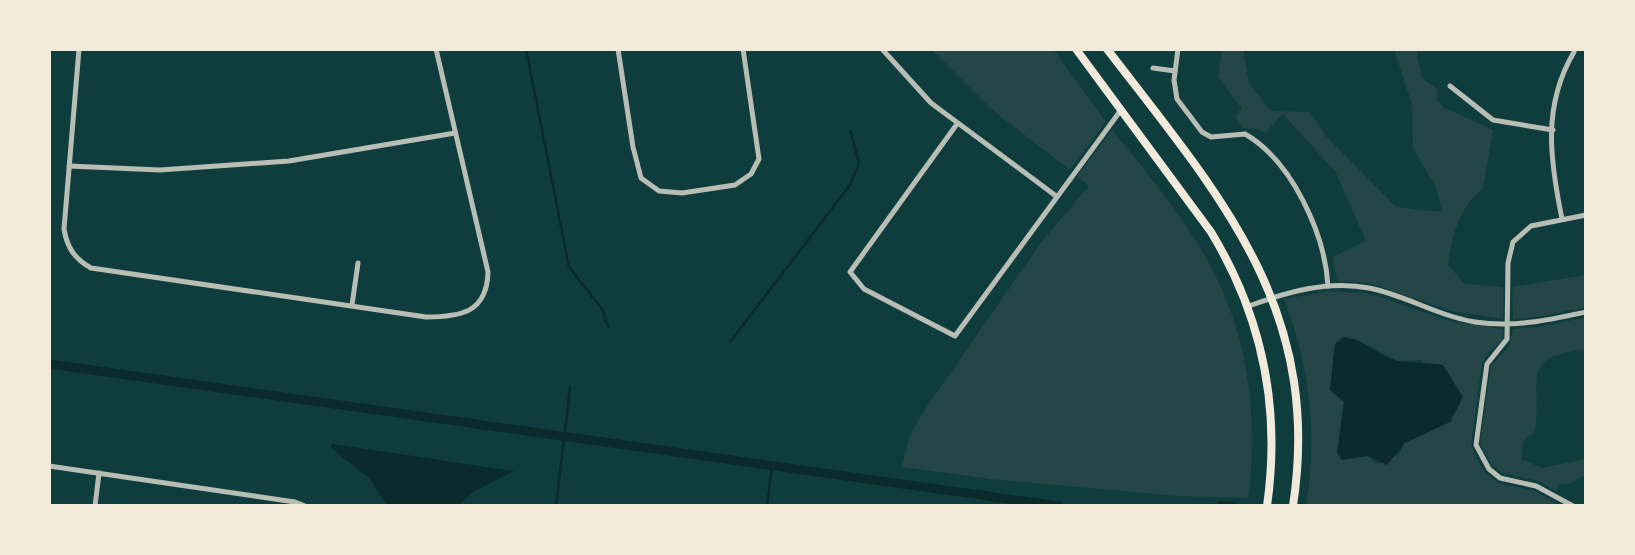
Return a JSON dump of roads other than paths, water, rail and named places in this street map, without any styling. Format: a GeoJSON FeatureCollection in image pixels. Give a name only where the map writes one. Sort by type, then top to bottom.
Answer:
{"type":"FeatureCollection","features":[{"type":"Feature","properties":{"kind":"main road"},"geometry":{"type":"LineString","coordinates":[[1076,49],[1210,232],[1229,262],[1249,306],[1267,376],[1272,425],[1267,506]]}},
{"type":"Feature","properties":{"kind":"main road"},"geometry":{"type":"LineString","coordinates":[[1107,49],[1233,219],[1273,297],[1292,368],[1299,425],[1293,506]]}},
{"type":"Feature","properties":{"kind":"street"},"geometry":{"type":"LineString","coordinates":[[79,49],[64,229],[66,241],[80,262],[91,268],[426,317],[455,317],[472,309],[488,288],[488,272],[436,49]]}},
{"type":"Feature","properties":{"kind":"street"},"geometry":{"type":"LineString","coordinates":[[618,49],[633,147],[642,178],[659,191],[682,193],[735,185],[751,174],[759,159],[743,49]]}},
{"type":"Feature","properties":{"kind":"street"},"geometry":{"type":"LineString","coordinates":[[882,49],[924,96],[957,124],[1056,196]]}},
{"type":"Feature","properties":{"kind":"street"},"geometry":{"type":"LineString","coordinates":[[1178,49],[1175,71],[1177,99],[1202,132],[1211,137],[1245,134],[1253,139],[1293,183],[1323,246],[1328,286]]}},
{"type":"Feature","properties":{"kind":"street"},"geometry":{"type":"LineString","coordinates":[[1562,219],[1550,162],[1553,99],[1560,76],[1574,51]]}},
{"type":"Feature","properties":{"kind":"street"},"geometry":{"type":"LineString","coordinates":[[1153,68],[1175,71]]}},
{"type":"Feature","properties":{"kind":"street"},"geometry":{"type":"LineString","coordinates":[[1450,86],[1493,120],[1553,130]]}},
{"type":"Feature","properties":{"kind":"street"},"geometry":{"type":"LineString","coordinates":[[957,124],[850,272],[864,289],[955,337],[1121,110]]}},
{"type":"Feature","properties":{"kind":"street"},"geometry":{"type":"LineString","coordinates":[[69,166],[160,170],[289,161],[455,133]]}},
{"type":"Feature","properties":{"kind":"street"},"geometry":{"type":"LineString","coordinates":[[1573,506],[1536,486],[1500,478],[1489,469],[1476,445],[1487,365],[1491,356],[1506,344],[1508,263],[1513,242],[1531,226],[1586,215]]}},
{"type":"Feature","properties":{"kind":"street"},"geometry":{"type":"LineString","coordinates":[[352,305],[358,263]]}},
{"type":"Feature","properties":{"kind":"street"},"geometry":{"type":"LineString","coordinates":[[1249,306],[1273,297],[1328,286],[1369,288],[1450,316],[1508,324],[1545,321],[1586,312]]}},
{"type":"Feature","properties":{"kind":"street"},"geometry":{"type":"LineString","coordinates":[[49,466],[295,502],[305,506]]}},
{"type":"Feature","properties":{"kind":"street"},"geometry":{"type":"LineString","coordinates":[[94,506],[99,473]]}},
{"type":"Feature","properties":{"kind":"waterway"},"geometry":{"type":"LineString","coordinates":[[526,49],[569,267],[602,309],[608,327]]}},
{"type":"Feature","properties":{"kind":"waterway"},"geometry":{"type":"LineString","coordinates":[[730,342],[850,185],[859,164],[851,132]]}},
{"type":"Feature","properties":{"kind":"waterway"},"geometry":{"type":"LineString","coordinates":[[49,364],[1059,506]]}},
{"type":"Feature","properties":{"kind":"waterway"},"geometry":{"type":"LineString","coordinates":[[556,506],[570,388]]}},
{"type":"Feature","properties":{"kind":"waterway"},"geometry":{"type":"LineString","coordinates":[[767,506],[772,466]]}},
{"type":"Feature","properties":{"kind":"waterway"},"geometry":{"type":"LineString","coordinates":[[1221,506],[1233,506]]}}]}
